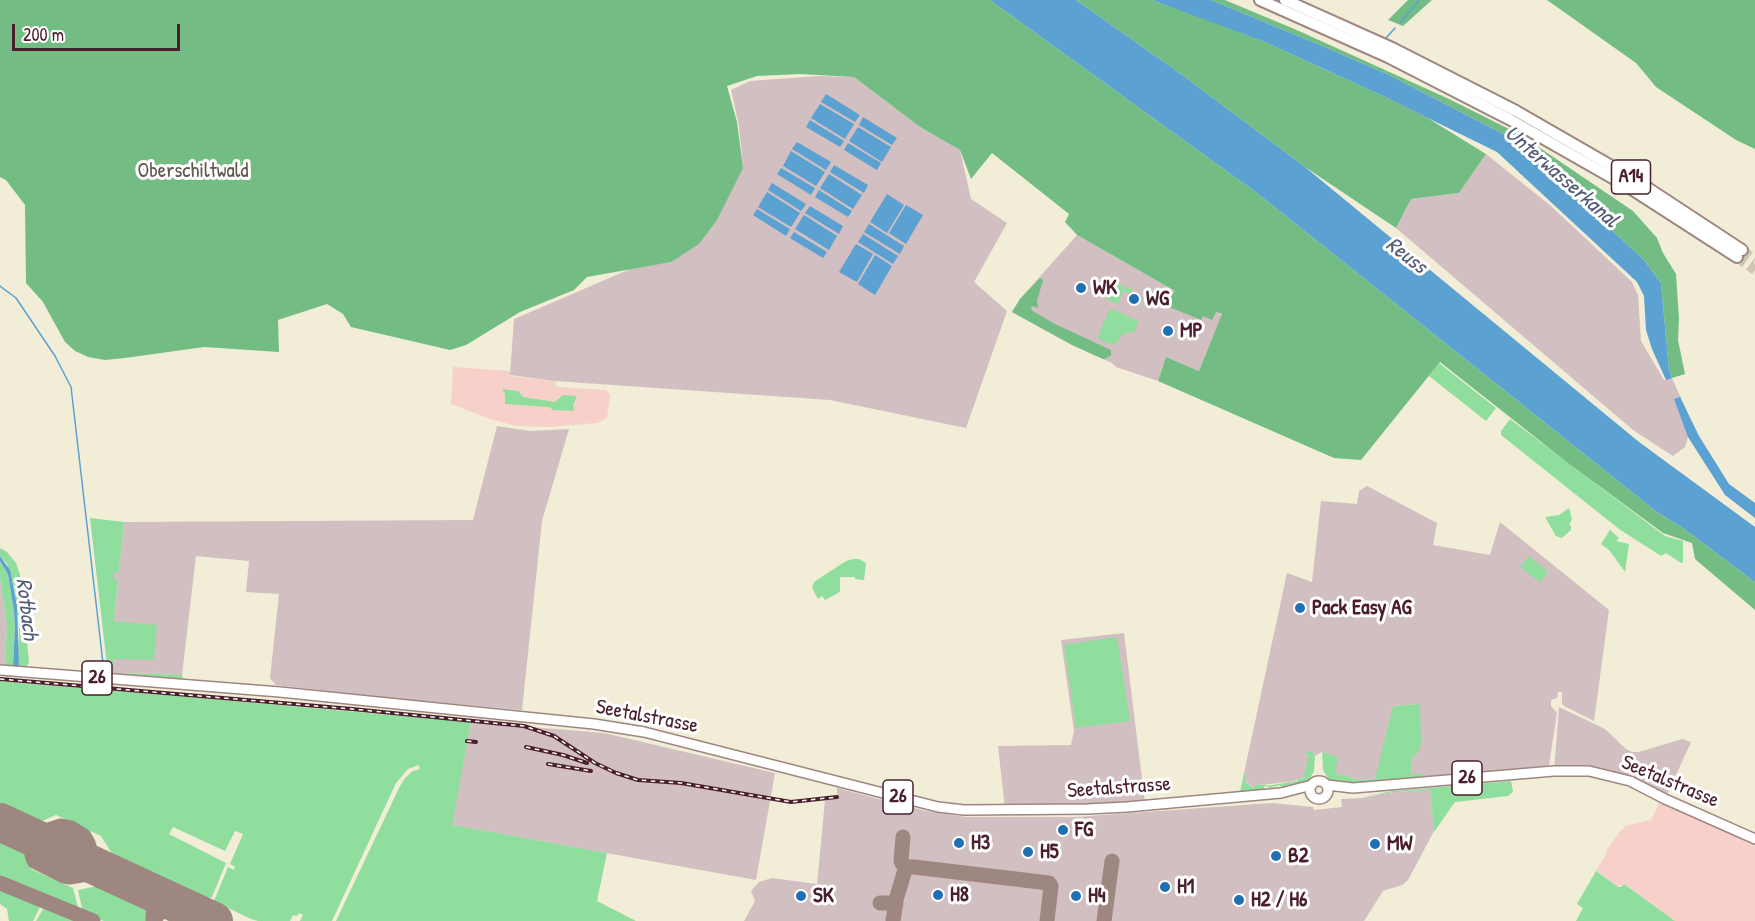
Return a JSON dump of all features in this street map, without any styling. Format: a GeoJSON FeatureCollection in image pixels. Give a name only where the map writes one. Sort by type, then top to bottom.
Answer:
{"type":"FeatureCollection","features":[{"type":"Feature","properties":{"kind":"highway","name":"A14"},"geometry":{"type":"LineString","coordinates":[[1260,0],[1388,57],[1509,118],[1739,254],[1634,179],[1526,116],[1392,48],[1285,0]]}},
{"type":"Feature","properties":{"kind":"main road","name":"Seetalstrasse"},"geometry":{"type":"LineString","coordinates":[[0,670],[280,692],[594,724],[644,732],[725,751],[803,773],[953,809],[981,811],[1096,809],[1281,794],[1314,798]]}},
{"type":"Feature","properties":{"kind":"main road","name":"Seetalstrasse"},"geometry":{"type":"LineString","coordinates":[[1327,790],[1554,771],[1589,771],[1630,781],[1665,800],[1755,839]]}},
{"type":"Feature","properties":{"kind":"main road"},"geometry":{"type":"LineString","coordinates":[[1320,781],[1327,790],[1321,799],[1314,798],[1310,792],[1312,785],[1320,781]]}},
{"type":"Feature","properties":{"kind":"main road","name":"Seetalstrasse"},"geometry":{"type":"LineString","coordinates":[[1281,794],[1312,785]]}},
{"type":"Feature","properties":{"kind":"shaded area"},"geometry":{"type":"Polygon","coordinates":[[[818,76],[854,77],[920,127],[960,150],[971,199],[1007,223],[974,282],[1007,311],[966,428],[830,400],[555,381],[510,375],[514,319],[635,267],[671,262],[743,168],[739,126],[731,90],[750,81],[818,76]]]}},
{"type":"Feature","properties":{"kind":"shaded area"},"geometry":{"type":"Polygon","coordinates":[[[1486,154],[1551,206],[1632,282],[1638,295],[1641,341],[1664,380],[1672,378],[1689,416],[1685,447],[1673,456],[1633,430],[1396,228],[1411,199],[1459,193],[1486,154]]]}},
{"type":"Feature","properties":{"kind":"shaded area"},"geometry":{"type":"Polygon","coordinates":[[[1077,235],[1222,315],[1199,371],[1166,357],[1158,381],[1116,367],[1012,312],[1020,299],[1077,235]]]}},
{"type":"Feature","properties":{"kind":"shaded area"},"geometry":{"type":"Polygon","coordinates":[[[453,367],[510,371],[510,376],[555,381],[557,387],[606,390],[610,395],[607,418],[597,423],[548,427],[517,426],[493,420],[451,404],[453,367]]]}},
{"type":"Feature","properties":{"kind":"shaded area"},"geometry":{"type":"Polygon","coordinates":[[[497,426],[530,431],[569,429],[542,521],[522,710],[336,693],[276,685],[270,678],[279,594],[246,592],[249,561],[196,556],[182,675],[157,674],[156,670],[155,674],[113,673],[113,659],[157,626],[114,621],[118,581],[114,579],[114,572],[119,571],[124,522],[473,520],[497,426]]]}},
{"type":"Feature","properties":{"kind":"shaded area"},"geometry":{"type":"Polygon","coordinates":[[[1367,486],[1437,523],[1433,545],[1490,555],[1500,522],[1609,610],[1594,721],[1564,706],[1562,692],[1558,692],[1557,698],[1551,700],[1551,706],[1557,713],[1549,765],[1426,778],[1411,774],[1411,760],[1418,752],[1420,704],[1393,706],[1376,779],[1359,780],[1335,773],[1328,755],[1322,752],[1315,756],[1304,754],[1309,755],[1304,779],[1257,784],[1255,788],[1244,781],[1287,573],[1312,582],[1321,501],[1357,504],[1359,491],[1367,486]]]}},
{"type":"Feature","properties":{"kind":"shaded area"},"geometry":{"type":"Polygon","coordinates":[[[0,580],[7,624],[5,665],[0,664],[0,580]]]}},
{"type":"Feature","properties":{"kind":"shaded area"},"geometry":{"type":"Polygon","coordinates":[[[1124,633],[1145,803],[1005,809],[998,746],[1071,745],[1074,731],[1061,640],[1124,633]]]}},
{"type":"Feature","properties":{"kind":"shaded area"},"geometry":{"type":"Polygon","coordinates":[[[1559,707],[1605,729],[1632,752],[1682,739],[1691,742],[1665,799],[1630,781],[1554,771],[1559,707]]]}},
{"type":"Feature","properties":{"kind":"shaded area"},"geometry":{"type":"Polygon","coordinates":[[[471,722],[604,733],[775,773],[756,880],[451,825],[471,722]]]}},
{"type":"Feature","properties":{"kind":"shaded area"},"geometry":{"type":"Polygon","coordinates":[[[837,788],[926,811],[966,817],[1075,817],[1272,803],[1313,807],[1314,810],[1342,807],[1341,799],[1430,789],[1434,831],[1408,880],[1402,885],[1383,891],[1364,921],[744,921],[755,901],[751,891],[759,882],[772,878],[817,884],[825,800],[837,799],[837,788]]]}},
{"type":"Feature","properties":{"kind":"shaded area"},"geometry":{"type":"Polygon","coordinates":[[[1660,801],[1755,846],[1755,921],[1675,921],[1624,884],[1618,887],[1596,871],[1607,849],[1621,830],[1628,825],[1651,820],[1660,801]]]}},
{"type":"Feature","properties":{"kind":"green space","name":"Oberschiltwald"},"geometry":{"type":"Polygon","coordinates":[[[0,0],[990,0],[1257,193],[1657,512],[1683,528],[1755,582],[1755,610],[1695,559],[1692,543],[1663,533],[1568,463],[1440,362],[1361,460],[1334,458],[1158,381],[1166,357],[1199,371],[1222,314],[1216,312],[1212,320],[1203,316],[1201,320],[1157,302],[1158,296],[1165,293],[1172,295],[1175,291],[1077,235],[1065,222],[1069,214],[992,153],[971,179],[960,150],[920,127],[854,77],[800,74],[757,76],[727,86],[737,122],[743,168],[717,220],[699,244],[671,262],[587,277],[574,290],[520,312],[466,345],[450,350],[351,327],[343,314],[327,304],[278,320],[279,352],[204,347],[105,360],[88,357],[75,351],[65,342],[43,302],[26,283],[25,205],[6,180],[0,177],[0,0]]]}},
{"type":"Feature","properties":{"kind":"green space"},"geometry":{"type":"Polygon","coordinates":[[[1076,0],[1152,0],[1213,22],[1265,42],[1383,96],[1426,117],[1486,154],[1459,193],[1411,199],[1396,228],[1305,167],[1178,72],[1076,0]]]}},
{"type":"Feature","properties":{"kind":"green space"},"geometry":{"type":"Polygon","coordinates":[[[1211,0],[1225,0],[1299,31],[1449,99],[1509,129],[1633,211],[1657,238],[1676,274],[1678,340],[1685,374],[1672,378],[1669,370],[1661,283],[1643,259],[1511,138],[1389,75],[1211,0]]]}},
{"type":"Feature","properties":{"kind":"green space"},"geometry":{"type":"Polygon","coordinates":[[[1408,0],[1432,0],[1403,26],[1388,20],[1408,0]]]}},
{"type":"Feature","properties":{"kind":"green space"},"geometry":{"type":"Polygon","coordinates":[[[1547,0],[1755,0],[1755,149],[1736,140],[1656,87],[1636,63],[1547,0]]]}},
{"type":"Feature","properties":{"kind":"green space"},"geometry":{"type":"Polygon","coordinates":[[[1040,278],[1043,280],[1037,301],[1038,308],[1032,306],[1031,310],[1111,350],[1111,355],[1103,359],[1012,312],[1020,299],[1040,278]]]}},
{"type":"Feature","properties":{"kind":"green space"},"geometry":{"type":"Polygon","coordinates":[[[1114,282],[1130,289],[1133,287],[1130,294],[1123,291],[1118,304],[1106,299],[1114,282]]]}},
{"type":"Feature","properties":{"kind":"green space"},"geometry":{"type":"Polygon","coordinates":[[[1112,309],[1138,321],[1135,331],[1123,334],[1114,345],[1100,340],[1098,336],[1112,309]]]}},
{"type":"Feature","properties":{"kind":"green space"},"geometry":{"type":"Polygon","coordinates":[[[1439,363],[1496,408],[1486,421],[1429,376],[1439,363]]]}},
{"type":"Feature","properties":{"kind":"green space"},"geometry":{"type":"Polygon","coordinates":[[[502,389],[518,391],[523,397],[555,402],[563,395],[577,396],[573,405],[574,411],[553,410],[549,407],[505,404],[505,394],[502,389]]]}},
{"type":"Feature","properties":{"kind":"green space"},"geometry":{"type":"Polygon","coordinates":[[[1510,419],[1665,536],[1683,541],[1683,562],[1681,563],[1666,553],[1661,556],[1619,529],[1501,435],[1501,431],[1510,419]]]}},
{"type":"Feature","properties":{"kind":"green space"},"geometry":{"type":"Polygon","coordinates":[[[1569,508],[1572,519],[1569,525],[1571,530],[1562,538],[1556,536],[1545,517],[1559,515],[1569,508]]]}},
{"type":"Feature","properties":{"kind":"green space"},"geometry":{"type":"Polygon","coordinates":[[[90,518],[124,522],[119,572],[114,572],[114,579],[118,581],[114,621],[157,625],[154,660],[114,659],[113,673],[155,674],[156,670],[157,674],[182,675],[183,680],[146,679],[108,674],[90,518]]]}},
{"type":"Feature","properties":{"kind":"green space"},"geometry":{"type":"Polygon","coordinates":[[[1610,530],[1619,538],[1616,541],[1629,544],[1625,572],[1610,551],[1601,544],[1610,530]]]}},
{"type":"Feature","properties":{"kind":"green space"},"geometry":{"type":"Polygon","coordinates":[[[0,548],[7,552],[16,563],[22,581],[29,663],[26,667],[19,667],[18,664],[17,605],[13,583],[7,564],[0,556],[0,548]]]}},
{"type":"Feature","properties":{"kind":"green space"},"geometry":{"type":"Polygon","coordinates":[[[1529,556],[1548,572],[1540,582],[1520,567],[1529,556]]]}},
{"type":"Feature","properties":{"kind":"green space"},"geometry":{"type":"Polygon","coordinates":[[[853,559],[866,563],[864,580],[855,579],[855,577],[840,577],[838,593],[825,600],[822,596],[818,599],[812,588],[814,582],[846,561],[853,559]]]}},
{"type":"Feature","properties":{"kind":"green space"},"geometry":{"type":"Polygon","coordinates":[[[0,561],[8,574],[14,611],[13,666],[5,665],[7,624],[0,580],[0,561]]]}},
{"type":"Feature","properties":{"kind":"green space"},"geometry":{"type":"Polygon","coordinates":[[[1117,637],[1130,721],[1076,728],[1064,645],[1117,637]]]}},
{"type":"Feature","properties":{"kind":"green space"},"geometry":{"type":"Polygon","coordinates":[[[0,681],[102,690],[102,695],[107,695],[107,690],[471,722],[452,825],[607,853],[597,901],[636,921],[336,921],[400,786],[413,771],[420,769],[419,765],[408,769],[396,783],[332,921],[300,921],[303,915],[299,913],[297,916],[293,915],[290,921],[251,919],[214,901],[228,867],[234,870],[235,867],[230,864],[243,834],[235,831],[225,851],[173,827],[169,834],[226,863],[212,897],[208,898],[113,855],[101,836],[56,815],[40,822],[0,803],[0,681]]]}},
{"type":"Feature","properties":{"kind":"green space"},"geometry":{"type":"Polygon","coordinates":[[[1420,704],[1421,744],[1411,760],[1411,774],[1423,774],[1426,778],[1348,784],[1329,780],[1323,770],[1322,752],[1338,757],[1335,773],[1359,780],[1375,779],[1393,706],[1420,704]]]}},
{"type":"Feature","properties":{"kind":"green space"},"geometry":{"type":"Polygon","coordinates":[[[1308,751],[1315,756],[1314,771],[1309,781],[1301,785],[1281,787],[1280,785],[1270,788],[1265,786],[1263,788],[1268,789],[1240,792],[1244,773],[1246,777],[1244,781],[1254,788],[1257,784],[1266,786],[1303,779],[1309,755],[1304,754],[1308,751]]]}},
{"type":"Feature","properties":{"kind":"green space"},"geometry":{"type":"Polygon","coordinates":[[[1511,781],[1513,792],[1508,796],[1455,802],[1434,832],[1430,789],[1362,797],[1392,791],[1511,781]]]}},
{"type":"Feature","properties":{"kind":"green space"},"geometry":{"type":"Polygon","coordinates":[[[0,840],[26,852],[31,869],[73,888],[79,911],[0,879],[0,840]]]}},
{"type":"Feature","properties":{"kind":"green space"},"geometry":{"type":"Polygon","coordinates":[[[1596,871],[1618,887],[1624,884],[1675,921],[1576,921],[1583,908],[1577,904],[1596,871]]]}},
{"type":"Feature","properties":{"kind":"green space"},"geometry":{"type":"Polygon","coordinates":[[[98,886],[145,907],[149,916],[147,921],[104,921],[83,913],[78,890],[98,886]]]}},
{"type":"Feature","properties":{"kind":"green space"},"geometry":{"type":"Polygon","coordinates":[[[0,888],[41,905],[33,921],[9,921],[7,909],[0,904],[0,888]]]}},
{"type":"Feature","properties":{"kind":"green space"},"geometry":{"type":"Polygon","coordinates":[[[45,906],[81,921],[36,921],[45,906]]]}},
{"type":"Feature","properties":{"kind":"water","name":"Reuss"},"geometry":{"type":"Polygon","coordinates":[[[990,0],[1076,0],[1178,72],[1305,167],[1639,442],[1755,527],[1755,582],[1683,528],[1657,512],[1257,193],[990,0]]]}},
{"type":"Feature","properties":{"kind":"water"},"geometry":{"type":"Polygon","coordinates":[[[1152,0],[1211,0],[1389,75],[1511,138],[1643,259],[1661,283],[1669,370],[1672,378],[1666,380],[1652,349],[1646,330],[1644,296],[1637,282],[1497,152],[1265,42],[1152,0]]]}},
{"type":"Feature","properties":{"kind":"water"},"geometry":{"type":"Polygon","coordinates":[[[826,94],[860,115],[855,122],[821,102],[826,94]]]}},
{"type":"Feature","properties":{"kind":"water"},"geometry":{"type":"Polygon","coordinates":[[[820,104],[854,124],[845,139],[811,118],[820,104]]]}},
{"type":"Feature","properties":{"kind":"water"},"geometry":{"type":"Polygon","coordinates":[[[863,117],[897,138],[892,145],[859,125],[863,117]]]}},
{"type":"Feature","properties":{"kind":"water"},"geometry":{"type":"Polygon","coordinates":[[[810,120],[844,141],[840,147],[806,127],[810,120]]]}},
{"type":"Feature","properties":{"kind":"water"},"geometry":{"type":"Polygon","coordinates":[[[858,127],[891,147],[882,162],[849,141],[858,127]]]}},
{"type":"Feature","properties":{"kind":"water"},"geometry":{"type":"Polygon","coordinates":[[[797,142],[831,162],[826,170],[792,149],[797,142]]]}},
{"type":"Feature","properties":{"kind":"water"},"geometry":{"type":"Polygon","coordinates":[[[848,143],[881,163],[877,170],[844,150],[848,143]]]}},
{"type":"Feature","properties":{"kind":"water"},"geometry":{"type":"Polygon","coordinates":[[[791,151],[825,172],[816,186],[783,166],[791,151]]]}},
{"type":"Feature","properties":{"kind":"water"},"geometry":{"type":"Polygon","coordinates":[[[834,165],[868,185],[864,193],[830,172],[834,165]]]}},
{"type":"Feature","properties":{"kind":"water"},"geometry":{"type":"Polygon","coordinates":[[[781,168],[815,188],[811,195],[777,174],[781,168]]]}},
{"type":"Feature","properties":{"kind":"water"},"geometry":{"type":"Polygon","coordinates":[[[829,174],[862,195],[853,209],[820,188],[829,174]]]}},
{"type":"Feature","properties":{"kind":"water"},"geometry":{"type":"Polygon","coordinates":[[[772,183],[806,204],[801,211],[768,190],[772,183]]]}},
{"type":"Feature","properties":{"kind":"water"},"geometry":{"type":"Polygon","coordinates":[[[819,190],[852,211],[848,217],[815,197],[819,190]]]}},
{"type":"Feature","properties":{"kind":"water"},"geometry":{"type":"Polygon","coordinates":[[[767,192],[800,213],[791,227],[758,207],[767,192]]]}},
{"type":"Feature","properties":{"kind":"water"},"geometry":{"type":"Polygon","coordinates":[[[887,194],[904,205],[887,233],[870,222],[887,194]]]}},
{"type":"Feature","properties":{"kind":"water"},"geometry":{"type":"Polygon","coordinates":[[[906,205],[923,215],[906,244],[889,233],[906,205]]]}},
{"type":"Feature","properties":{"kind":"water"},"geometry":{"type":"Polygon","coordinates":[[[810,206],[843,226],[839,234],[805,213],[810,206]]]}},
{"type":"Feature","properties":{"kind":"water"},"geometry":{"type":"Polygon","coordinates":[[[757,209],[790,229],[786,236],[753,215],[757,209]]]}},
{"type":"Feature","properties":{"kind":"water"},"geometry":{"type":"Polygon","coordinates":[[[804,215],[837,236],[829,250],[795,229],[804,215]]]}},
{"type":"Feature","properties":{"kind":"water"},"geometry":{"type":"Polygon","coordinates":[[[869,224],[904,246],[900,254],[864,232],[869,224]]]}},
{"type":"Feature","properties":{"kind":"water"},"geometry":{"type":"Polygon","coordinates":[[[794,232],[827,252],[823,258],[790,238],[794,232]]]}},
{"type":"Feature","properties":{"kind":"water"},"geometry":{"type":"Polygon","coordinates":[[[863,234],[898,256],[893,264],[858,242],[863,234]]]}},
{"type":"Feature","properties":{"kind":"water"},"geometry":{"type":"Polygon","coordinates":[[[856,244],[873,254],[857,282],[839,272],[856,244]]]}},
{"type":"Feature","properties":{"kind":"water"},"geometry":{"type":"Polygon","coordinates":[[[875,255],[892,266],[875,295],[858,284],[875,255]]]}},
{"type":"Feature","properties":{"kind":"water"},"geometry":{"type":"Polygon","coordinates":[[[1680,397],[1699,436],[1729,484],[1755,503],[1755,518],[1725,495],[1688,437],[1674,399],[1680,397]]]}},
{"type":"Feature","properties":{"kind":"water"},"geometry":{"type":"Polygon","coordinates":[[[0,556],[10,570],[17,605],[19,667],[13,666],[14,611],[8,574],[0,561],[0,556]]]}},
{"type":"Feature","properties":{"kind":"waterway"},"geometry":{"type":"LineString","coordinates":[[1400,23],[1419,0]]}},
{"type":"Feature","properties":{"kind":"waterway"},"geometry":{"type":"LineString","coordinates":[[1386,38],[1395,28]]}},
{"type":"Feature","properties":{"kind":"waterway"},"geometry":{"type":"LineString","coordinates":[[0,286],[16,298],[55,356],[71,387],[104,672]]}},
{"type":"Feature","properties":{"kind":"taxiway"},"geometry":{"type":"LineString","coordinates":[[101,869],[94,863],[84,836],[71,828],[60,826],[48,830],[35,843],[32,855],[34,861],[64,876],[104,871]]}},
{"type":"Feature","properties":{"kind":"taxiway"},"geometry":{"type":"LineString","coordinates":[[903,837],[901,861],[903,865]]}},
{"type":"Feature","properties":{"kind":"taxiway"},"geometry":{"type":"LineString","coordinates":[[1104,921],[1112,861]]}},
{"type":"Feature","properties":{"kind":"taxiway"},"geometry":{"type":"LineString","coordinates":[[880,903],[895,903],[905,870],[914,867],[1049,883],[1051,886],[1047,921]]}},
{"type":"Feature","properties":{"kind":"taxiway"},"geometry":{"type":"LineString","coordinates":[[0,883],[93,921]]}},
{"type":"Feature","properties":{"kind":"taxiway"},"geometry":{"type":"LineString","coordinates":[[143,888],[154,903],[153,920]]}},
{"type":"Feature","properties":{"kind":"taxiway"},"geometry":{"type":"LineString","coordinates":[[893,921],[896,902]]}},
{"type":"Feature","properties":{"kind":"taxiway"},"geometry":{"type":"LineString","coordinates":[[153,921],[161,911],[168,907],[178,906],[188,909]]}},
{"type":"Feature","properties":{"kind":"runway"},"geometry":{"type":"LineString","coordinates":[[0,822],[214,921]]}},
{"type":"Feature","properties":{"kind":"tunnel"},"geometry":{"type":"LineString","coordinates":[[1742,250],[1755,260]]}},
{"type":"Feature","properties":{"kind":"tunnel"},"geometry":{"type":"LineString","coordinates":[[1737,257],[1755,270]]}},
{"type":"Feature","properties":{"kind":"railway"},"geometry":{"type":"LineString","coordinates":[[0,679],[524,726],[554,736],[595,763],[638,780],[681,783],[791,802],[837,797]]}},
{"type":"Feature","properties":{"kind":"railway"},"geometry":{"type":"LineString","coordinates":[[467,741],[476,742]]}},
{"type":"Feature","properties":{"kind":"railway"},"geometry":{"type":"LineString","coordinates":[[526,747],[587,763]]}},
{"type":"Feature","properties":{"kind":"railway"},"geometry":{"type":"LineString","coordinates":[[548,764],[591,771]]}},
{"type":"Feature","properties":{"kind":"place","name":"WK"},"geometry":{"type":"Point","coordinates":[1081,288]}},
{"type":"Feature","properties":{"kind":"place","name":"WG"},"geometry":{"type":"Point","coordinates":[1134,299]}},
{"type":"Feature","properties":{"kind":"place","name":"MP"},"geometry":{"type":"Point","coordinates":[1168,331]}},
{"type":"Feature","properties":{"kind":"place","name":"Pack Easy AG"},"geometry":{"type":"Point","coordinates":[1300,608]}},
{"type":"Feature","properties":{"kind":"place","name":"FG"},"geometry":{"type":"Point","coordinates":[1063,830]}},
{"type":"Feature","properties":{"kind":"place","name":"H3"},"geometry":{"type":"Point","coordinates":[959,843]}},
{"type":"Feature","properties":{"kind":"place","name":"MW"},"geometry":{"type":"Point","coordinates":[1375,844]}},
{"type":"Feature","properties":{"kind":"place","name":"H5"},"geometry":{"type":"Point","coordinates":[1028,852]}},
{"type":"Feature","properties":{"kind":"place","name":"B2"},"geometry":{"type":"Point","coordinates":[1276,856]}},
{"type":"Feature","properties":{"kind":"place","name":"H1"},"geometry":{"type":"Point","coordinates":[1165,887]}},
{"type":"Feature","properties":{"kind":"place","name":"H8"},"geometry":{"type":"Point","coordinates":[938,895]}},
{"type":"Feature","properties":{"kind":"place","name":"SK"},"geometry":{"type":"Point","coordinates":[801,896]}},
{"type":"Feature","properties":{"kind":"place","name":"H4"},"geometry":{"type":"Point","coordinates":[1076,896]}},
{"type":"Feature","properties":{"kind":"place","name":"H2 / H6"},"geometry":{"type":"Point","coordinates":[1239,900]}},
{"type":"Feature","properties":{"kind":"water label","name":"Unterwasserkanal"},"geometry":{"type":"Point","coordinates":[1561,177]}},
{"type":"Feature","properties":{"kind":"water label","name":"Rotbach"},"geometry":{"type":"Point","coordinates":[26,609]}}]}
